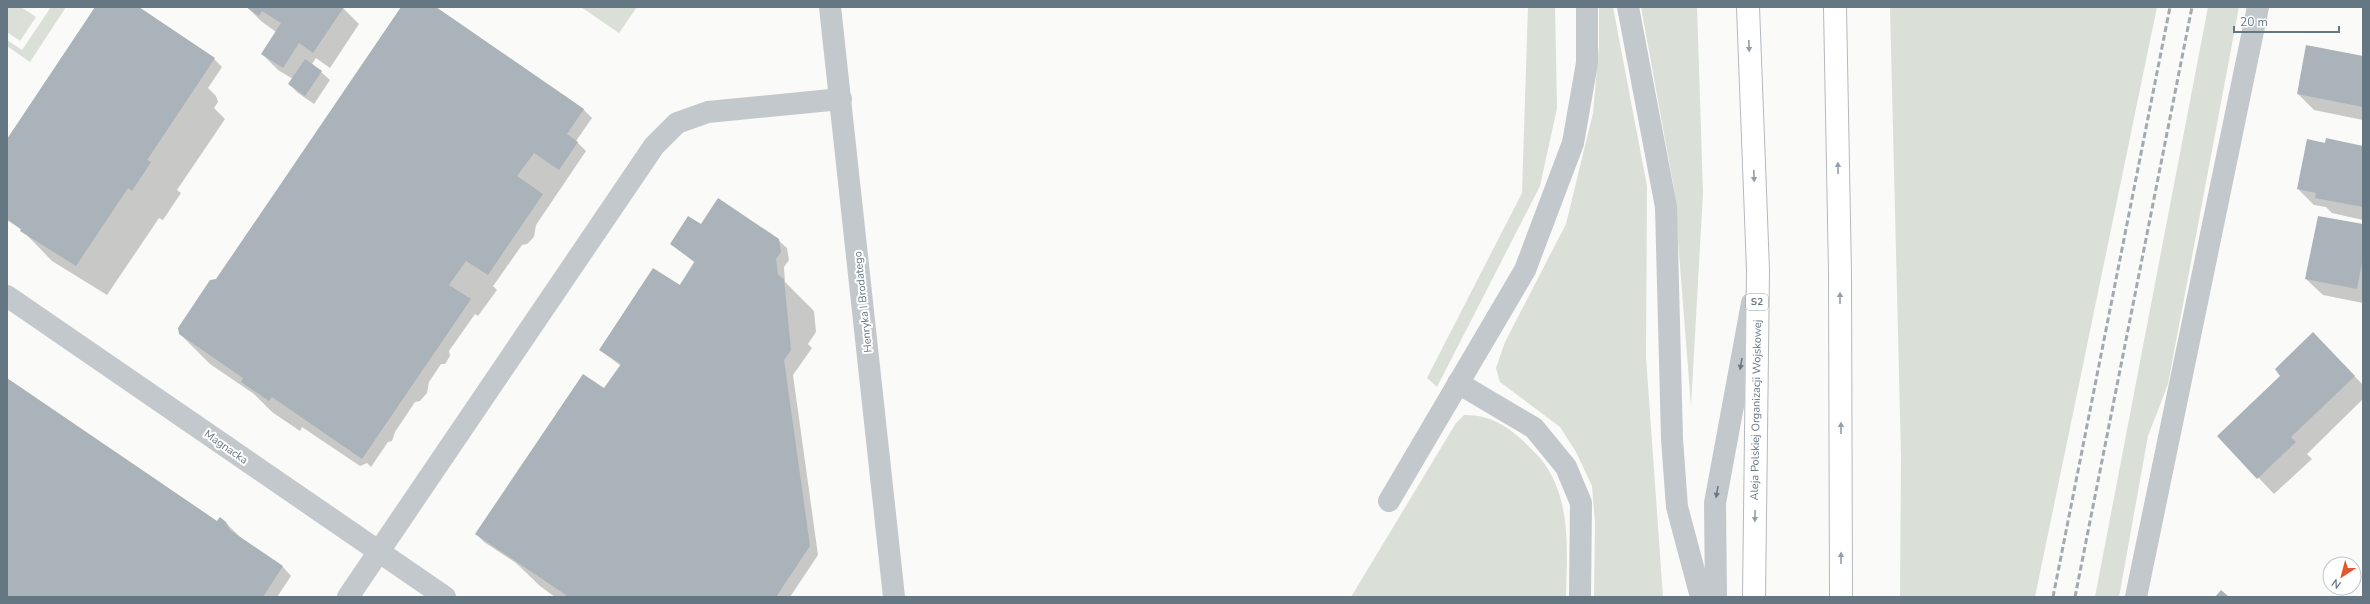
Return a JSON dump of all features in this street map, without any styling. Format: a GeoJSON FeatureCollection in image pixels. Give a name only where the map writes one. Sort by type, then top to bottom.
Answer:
{"type":"FeatureCollection","features":[{"type":"Feature","properties":{"kind":"highway","name":"Aleja Polskiej Organizacji Wojskowej"},"geometry":{"type":"LineString","coordinates":[[1748,7],[1758,270],[1754,597]]}},
{"type":"Feature","properties":{"kind":"highway"},"geometry":{"type":"LineString","coordinates":[[1835,7],[1840,273],[1841,597]]}},
{"type":"Feature","properties":{"kind":"street","name":"Henryka I Brodatego"},"geometry":{"type":"LineString","coordinates":[[830,7],[894,597]]}},
{"type":"Feature","properties":{"kind":"street"},"geometry":{"type":"LineString","coordinates":[[1388,501],[1525,270],[1573,143],[1587,63],[1587,7]]}},
{"type":"Feature","properties":{"kind":"street"},"geometry":{"type":"LineString","coordinates":[[1628,7],[1666,207],[1672,439],[1678,507],[1701,597]]}},
{"type":"Feature","properties":{"kind":"street"},"geometry":{"type":"LineString","coordinates":[[2136,597],[2258,7]]}},
{"type":"Feature","properties":{"kind":"street"},"geometry":{"type":"LineString","coordinates":[[348,597],[654,146],[677,123],[708,112],[841,99]]}},
{"type":"Feature","properties":{"kind":"street"},"geometry":{"type":"LineString","coordinates":[[1716,597],[1715,503],[1758,270]]}},
{"type":"Feature","properties":{"kind":"street","name":"Magnacka"},"geometry":{"type":"LineString","coordinates":[[7,296],[445,597]]}},
{"type":"Feature","properties":{"kind":"street"},"geometry":{"type":"LineString","coordinates":[[1458,383],[1534,428],[1566,467],[1580,503],[1580,597]]}},
{"type":"Feature","properties":{"kind":"shaded area"},"geometry":{"type":"Polygon","coordinates":[[[7,7],[21,7],[36,17],[20,41],[7,32],[7,7]]]}},
{"type":"Feature","properties":{"kind":"shaded area"},"geometry":{"type":"Polygon","coordinates":[[[51,7],[66,7],[30,62],[7,46],[7,40],[22,50],[51,7]]]}},
{"type":"Feature","properties":{"kind":"shaded area"},"geometry":{"type":"Polygon","coordinates":[[[581,7],[637,7],[619,33],[581,7]]]}},
{"type":"Feature","properties":{"kind":"shaded area"},"geometry":{"type":"Polygon","coordinates":[[[1528,7],[1555,7],[1557,108],[1540,186],[1437,387],[1427,378],[1522,193],[1528,7]]]}},
{"type":"Feature","properties":{"kind":"shaded area"},"geometry":{"type":"Polygon","coordinates":[[[1599,7],[1613,7],[1647,186],[1646,357],[1663,597],[1594,597],[1595,523],[1592,486],[1576,452],[1560,427],[1500,382],[1496,368],[1505,342],[1566,224],[1593,113],[1599,46],[1599,7]]]}},
{"type":"Feature","properties":{"kind":"shaded area"},"geometry":{"type":"Polygon","coordinates":[[[1641,7],[1697,7],[1703,193],[1691,406],[1674,189],[1641,7]]]}},
{"type":"Feature","properties":{"kind":"shaded area"},"geometry":{"type":"Polygon","coordinates":[[[1890,7],[2157,7],[2035,597],[1900,597],[1901,455],[1890,7]]]}},
{"type":"Feature","properties":{"kind":"shaded area"},"geometry":{"type":"Polygon","coordinates":[[[2208,7],[2239,7],[2168,384],[2148,436],[2119,597],[2095,597],[2208,7]]]}},
{"type":"Feature","properties":{"kind":"shaded area"},"geometry":{"type":"Polygon","coordinates":[[[1464,415],[1487,418],[1508,429],[1539,456],[1551,474],[1563,508],[1566,525],[1566,597],[1351,597],[1456,423],[1464,415]]]}},
{"type":"Feature","properties":{"kind":"building"},"geometry":{"type":"Polygon","coordinates":[[[95,7],[139,7],[215,58],[147,160],[151,162],[132,191],[128,188],[76,266],[20,231],[21,229],[7,219],[7,139],[95,7]]]}},
{"type":"Feature","properties":{"kind":"building"},"geometry":{"type":"Polygon","coordinates":[[[246,7],[344,7],[313,53],[299,43],[283,68],[261,54],[281,23],[262,11],[259,16],[246,7]]]}},
{"type":"Feature","properties":{"kind":"building"},"geometry":{"type":"Polygon","coordinates":[[[401,7],[436,7],[584,109],[567,134],[578,142],[559,170],[534,153],[517,176],[543,194],[488,275],[466,261],[449,285],[471,299],[362,459],[272,397],[269,401],[241,382],[243,378],[179,334],[178,328],[210,280],[216,279],[401,7]]]}},
{"type":"Feature","properties":{"kind":"building"},"geometry":{"type":"Polygon","coordinates":[[[2306,45],[2363,56],[2363,107],[2297,94],[2306,45]]]}},
{"type":"Feature","properties":{"kind":"building"},"geometry":{"type":"Polygon","coordinates":[[[305,59],[322,71],[305,96],[288,84],[305,59]]]}},
{"type":"Feature","properties":{"kind":"building"},"geometry":{"type":"Polygon","coordinates":[[[2326,138],[2363,146],[2363,207],[2315,198],[2316,193],[2297,189],[2307,139],[2325,143],[2326,138]]]}},
{"type":"Feature","properties":{"kind":"building"},"geometry":{"type":"Polygon","coordinates":[[[718,198],[779,239],[781,252],[776,259],[778,275],[784,279],[791,350],[784,360],[810,546],[776,597],[565,597],[566,595],[475,534],[583,374],[604,388],[621,364],[599,350],[653,268],[680,285],[695,262],[670,244],[688,216],[701,224],[718,198]]]}},
{"type":"Feature","properties":{"kind":"building"},"geometry":{"type":"Polygon","coordinates":[[[2318,216],[2363,224],[2363,257],[2357,289],[2305,279],[2318,216]]]}},
{"type":"Feature","properties":{"kind":"building"},"geometry":{"type":"Polygon","coordinates":[[[2313,332],[2355,376],[2291,437],[2296,442],[2257,479],[2217,436],[2280,376],[2275,369],[2313,332]]]}},
{"type":"Feature","properties":{"kind":"building"},"geometry":{"type":"Polygon","coordinates":[[[7,378],[217,521],[220,517],[226,522],[230,530],[283,566],[263,597],[7,597],[7,378]]]}},
{"type":"Feature","properties":{"kind":"building"},"geometry":{"type":"Polygon","coordinates":[[[2221,590],[2229,597],[2215,597],[2221,590]]]}},
{"type":"Feature","properties":{"kind":"railway"},"geometry":{"type":"LineString","coordinates":[[2053,597],[2170,7]]}},
{"type":"Feature","properties":{"kind":"railway"},"geometry":{"type":"LineString","coordinates":[[2075,597],[2192,7]]}}]}
